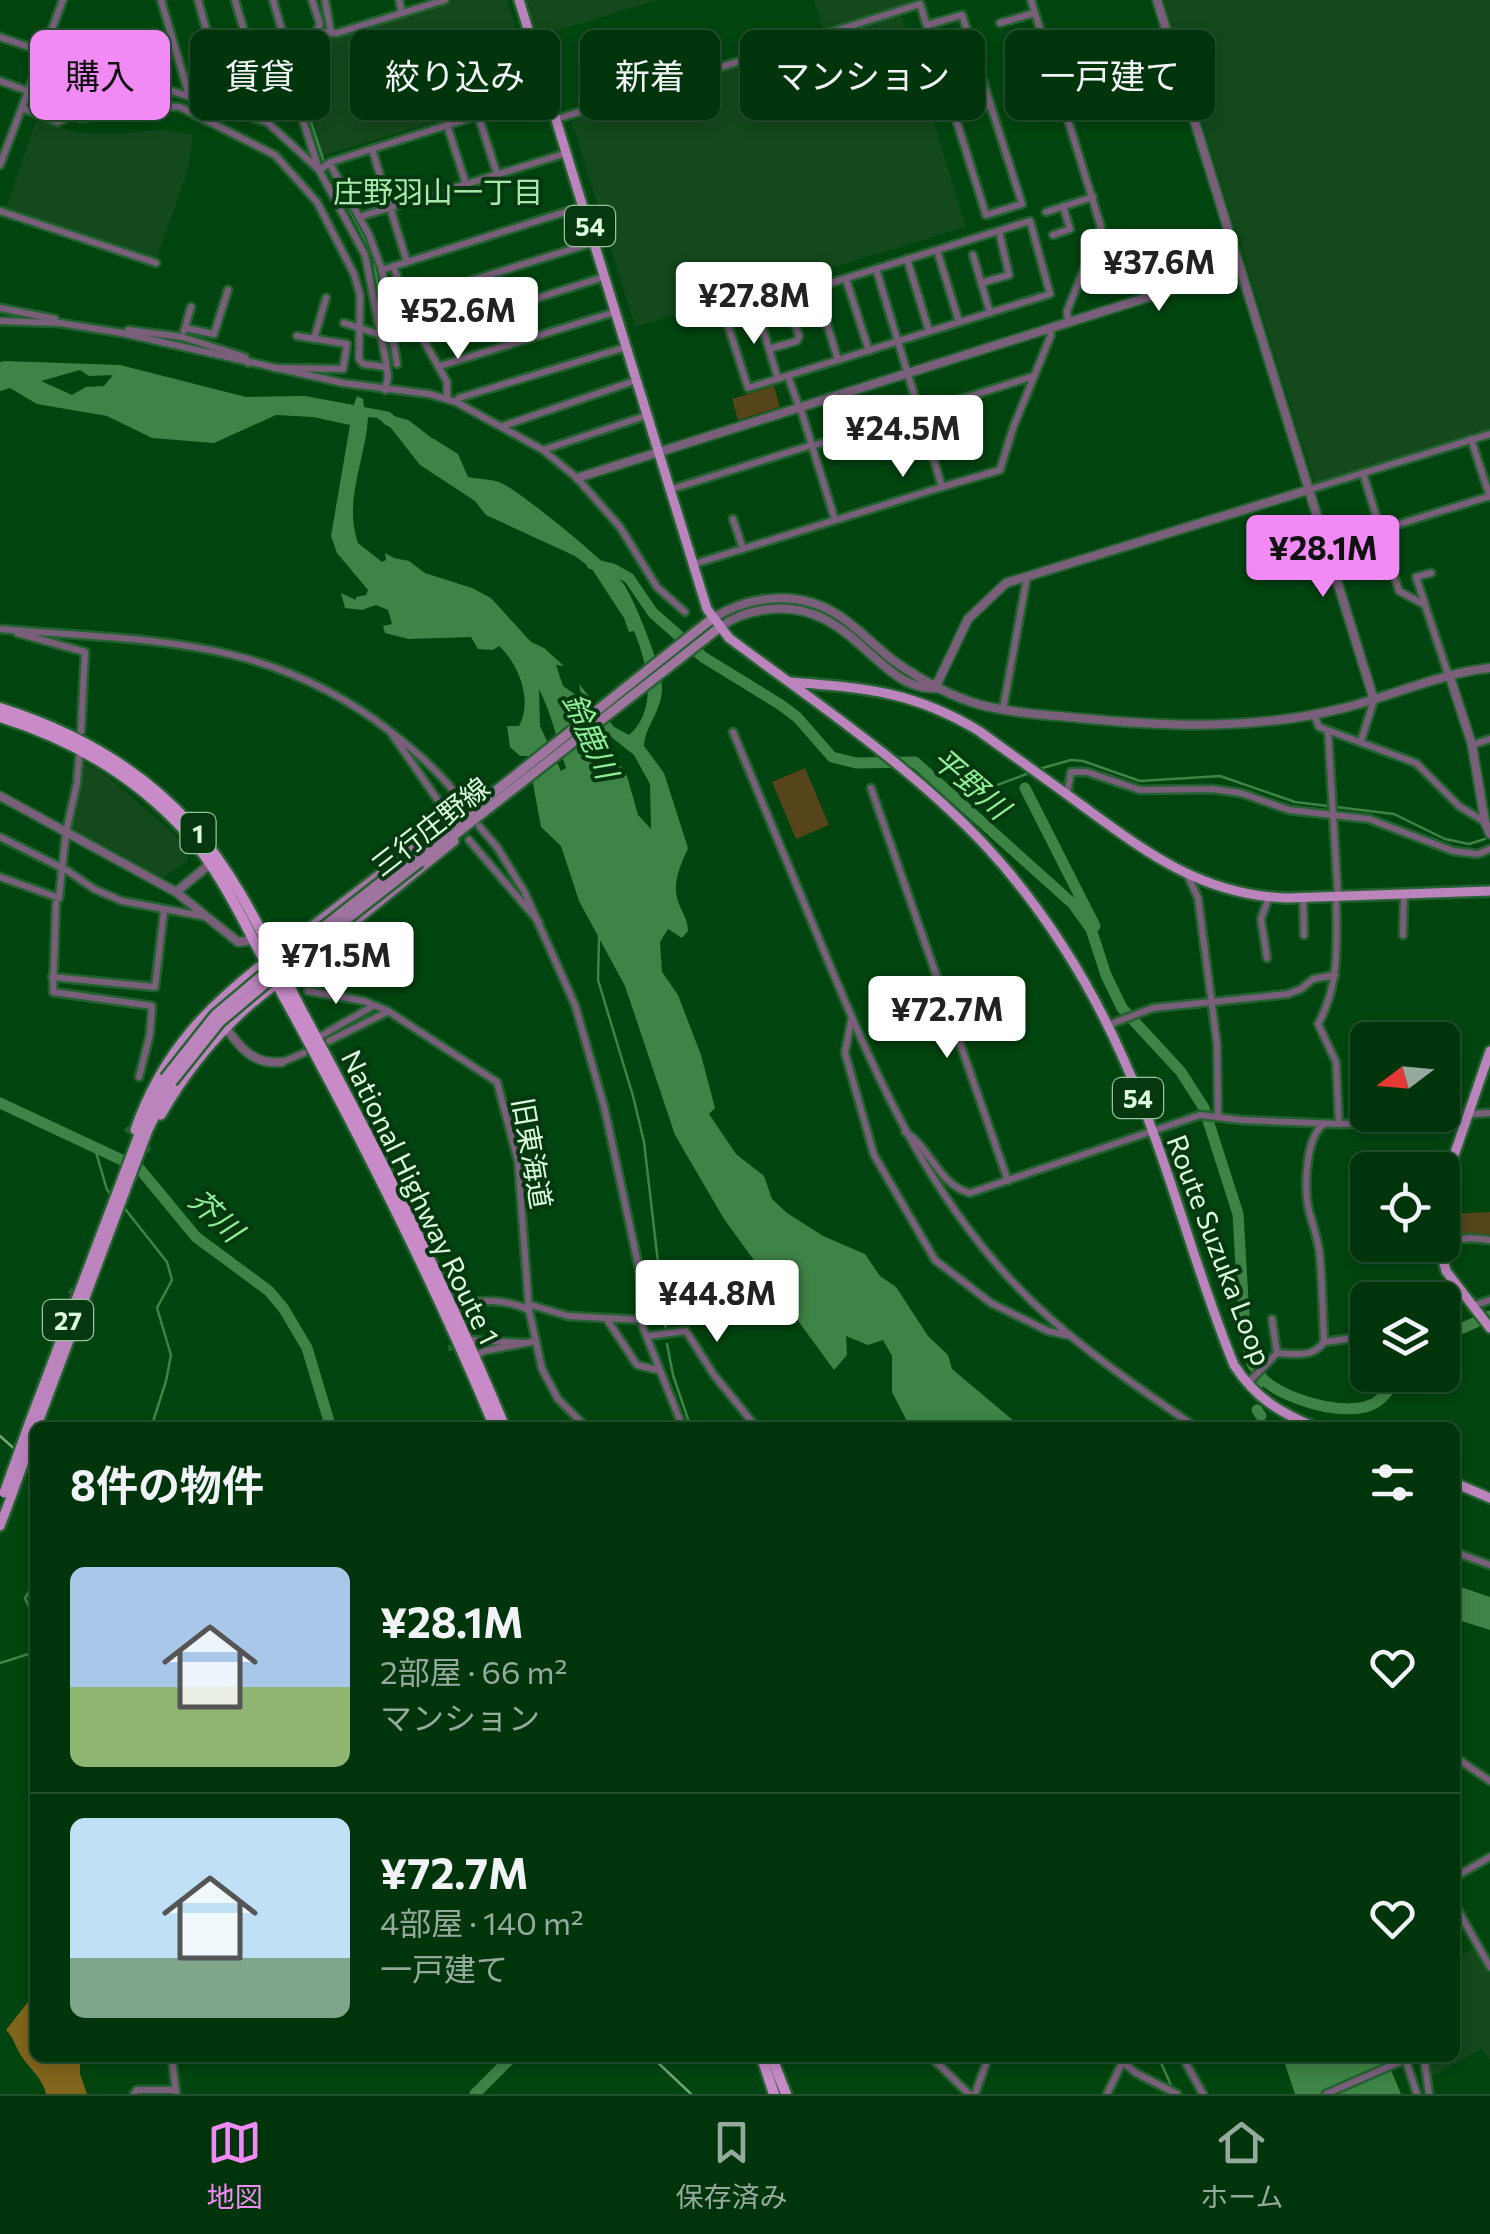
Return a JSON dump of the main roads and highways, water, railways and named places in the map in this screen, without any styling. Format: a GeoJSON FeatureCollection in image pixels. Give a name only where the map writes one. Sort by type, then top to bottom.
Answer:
{"type":"FeatureCollection","features":[{"type":"Feature","properties":{"kind":"highway","name":"National Highway Route 1"},"geometry":{"type":"LineString","coordinates":[[0,708],[42,722],[105,753],[170,803],[218,859],[413,1244],[492,1422]]}},
{"type":"Feature","properties":{"kind":"highway","name":"National Highway Route 1"},"geometry":{"type":"LineString","coordinates":[[0,717],[70,744],[116,770],[176,821],[210,864],[254,940],[323,1040],[476,1356],[503,1422]]}},
{"type":"Feature","properties":{"kind":"highway"},"geometry":{"type":"LineString","coordinates":[[763,2062],[774,2094]]}},
{"type":"Feature","properties":{"kind":"highway"},"geometry":{"type":"LineString","coordinates":[[774,2062],[786,2094]]}},
{"type":"Feature","properties":{"kind":"main road","name":"Route Suzuka Loop"},"geometry":{"type":"LineString","coordinates":[[518,0],[694,564],[716,623],[729,638],[917,781],[985,845],[1022,891],[1075,966],[1108,1024],[1226,1345],[1272,1406],[1305,1422]]}},
{"type":"Feature","properties":{"kind":"main road","name":"三行庄野線"},"geometry":{"type":"LineString","coordinates":[[275,970],[474,824],[716,623]]}},
{"type":"Feature","properties":{"kind":"main road","name":"三行庄野線"},"geometry":{"type":"LineString","coordinates":[[275,970],[430,836],[485,799],[705,632]]}},
{"type":"Feature","properties":{"kind":"main road"},"geometry":{"type":"LineString","coordinates":[[788,682],[873,688],[960,720],[1152,856],[1188,876],[1239,892],[1303,898],[1490,891]]}},
{"type":"Feature","properties":{"kind":"main road"},"geometry":{"type":"LineString","coordinates":[[810,697],[826,686]]}},
{"type":"Feature","properties":{"kind":"main road","name":"三行庄野線"},"geometry":{"type":"LineString","coordinates":[[275,970],[417,859],[485,799]]}},
{"type":"Feature","properties":{"kind":"main road","name":"三行庄野線"},"geometry":{"type":"LineString","coordinates":[[417,859],[474,824]]}},
{"type":"Feature","properties":{"kind":"main road"},"geometry":{"type":"LineString","coordinates":[[169,1080],[194,1026],[226,991],[275,970]]}},
{"type":"Feature","properties":{"kind":"main road"},"geometry":{"type":"LineString","coordinates":[[169,1080],[210,1042],[275,970]]}},
{"type":"Feature","properties":{"kind":"main road"},"geometry":{"type":"LineString","coordinates":[[169,1080],[215,1015],[275,970]]}},
{"type":"Feature","properties":{"kind":"main road"},"geometry":{"type":"LineString","coordinates":[[1456,1152],[1490,1051]]}},
{"type":"Feature","properties":{"kind":"main road","name":"27"},"geometry":{"type":"LineString","coordinates":[[36,1422],[135,1147],[169,1080]]}},
{"type":"Feature","properties":{"kind":"main road"},"geometry":{"type":"LineString","coordinates":[[1445,1262],[1446,1270],[1483,1317]]}},
{"type":"Feature","properties":{"kind":"main road","name":"27"},"geometry":{"type":"LineString","coordinates":[[0,1526],[5,1497],[30,1438]]}},
{"type":"Feature","properties":{"kind":"main road"},"geometry":{"type":"LineString","coordinates":[[1460,1486],[1490,1498]]}},
{"type":"Feature","properties":{"kind":"waterway"},"geometry":{"type":"LineString","coordinates":[[324,162],[299,85],[327,20]]}},
{"type":"Feature","properties":{"kind":"waterway"},"geometry":{"type":"LineString","coordinates":[[0,84],[27,95]]}},
{"type":"Feature","properties":{"kind":"waterway"},"geometry":{"type":"LineString","coordinates":[[328,169],[373,255],[391,369]]}},
{"type":"Feature","properties":{"kind":"waterway"},"geometry":{"type":"LineString","coordinates":[[356,341],[357,304]]}},
{"type":"Feature","properties":{"kind":"waterway","name":"平野川"},"geometry":{"type":"LineString","coordinates":[[388,420],[406,425],[428,442]]}},
{"type":"Feature","properties":{"kind":"waterway","name":"平野川"},"geometry":{"type":"LineString","coordinates":[[592,564],[629,578],[653,613],[703,657],[797,717],[832,757],[856,763],[915,762],[1073,904],[1091,929],[1122,1008],[1181,1072],[1204,1108],[1238,1214],[1245,1335],[1252,1364],[1262,1378],[1258,1384]]}},
{"type":"Feature","properties":{"kind":"waterway"},"geometry":{"type":"LineString","coordinates":[[1039,769],[1071,760],[1140,781],[1220,776],[1295,802],[1394,814],[1445,839],[1469,844],[1485,839]]}},
{"type":"Feature","properties":{"kind":"waterway"},"geometry":{"type":"LineString","coordinates":[[957,800],[1032,772]]}},
{"type":"Feature","properties":{"kind":"waterway"},"geometry":{"type":"LineString","coordinates":[[1025,788],[1095,926]]}},
{"type":"Feature","properties":{"kind":"waterway"},"geometry":{"type":"LineString","coordinates":[[599,937],[598,980],[644,1142],[666,1331]]}},
{"type":"Feature","properties":{"kind":"waterway","name":"芥川"},"geometry":{"type":"LineString","coordinates":[[0,1103],[139,1168],[196,1237],[269,1291],[307,1348],[329,1422]]}},
{"type":"Feature","properties":{"kind":"waterway"},"geometry":{"type":"LineString","coordinates":[[98,1148],[107,1190],[113,1196]]}},
{"type":"Feature","properties":{"kind":"waterway"},"geometry":{"type":"LineString","coordinates":[[122,1205],[167,1262],[172,1280],[157,1308],[171,1355],[153,1422]]}},
{"type":"Feature","properties":{"kind":"waterway","name":"平野川"},"geometry":{"type":"LineString","coordinates":[[1460,1329],[1490,1316]]}},
{"type":"Feature","properties":{"kind":"waterway"},"geometry":{"type":"LineString","coordinates":[[667,1344],[689,1422]]}},
{"type":"Feature","properties":{"kind":"waterway","name":"平野川"},"geometry":{"type":"LineString","coordinates":[[1262,1378],[1299,1399],[1347,1409],[1377,1402],[1387,1392]]}},
{"type":"Feature","properties":{"kind":"waterway","name":"平野川"},"geometry":{"type":"LineString","coordinates":[[1257,1410],[1261,1416]]}},
{"type":"Feature","properties":{"kind":"waterway"},"geometry":{"type":"LineString","coordinates":[[30,1590],[25,1598],[30,1609]]}},
{"type":"Feature","properties":{"kind":"waterway"},"geometry":{"type":"LineString","coordinates":[[0,1663],[30,1654]]}},
{"type":"Feature","properties":{"kind":"waterway","name":"芥川"},"geometry":{"type":"LineString","coordinates":[[475,2094],[507,2062]]}},
{"type":"Feature","properties":{"kind":"waterway"},"geometry":{"type":"LineString","coordinates":[[1161,2062],[1173,2090]]}},
{"type":"Feature","properties":{"kind":"tunnel"},"geometry":{"type":"LineString","coordinates":[[126,1128],[152,1153]]}},
{"type":"Feature","properties":{"kind":"tunnel"},"geometry":{"type":"LineString","coordinates":[[69,1290],[94,1301]]}},
{"type":"Feature","properties":{"kind":"tunnel"},"geometry":{"type":"LineString","coordinates":[[448,1348],[492,1345]]}},
{"type":"Feature","properties":{"kind":"railway"},"geometry":{"type":"LineString","coordinates":[[0,1436],[30,1463]]}},
{"type":"Feature","properties":{"kind":"railway"},"geometry":{"type":"LineString","coordinates":[[657,2062],[691,2094]]}},
{"type":"Feature","properties":{"kind":"district","name":"庄野羽山一丁目"},"geometry":{"type":"Point","coordinates":[438,190]}},
{"type":"Feature","properties":{"kind":"water label","name":"鈴鹿川"},"geometry":{"type":"Point","coordinates":[592,735]}}]}
